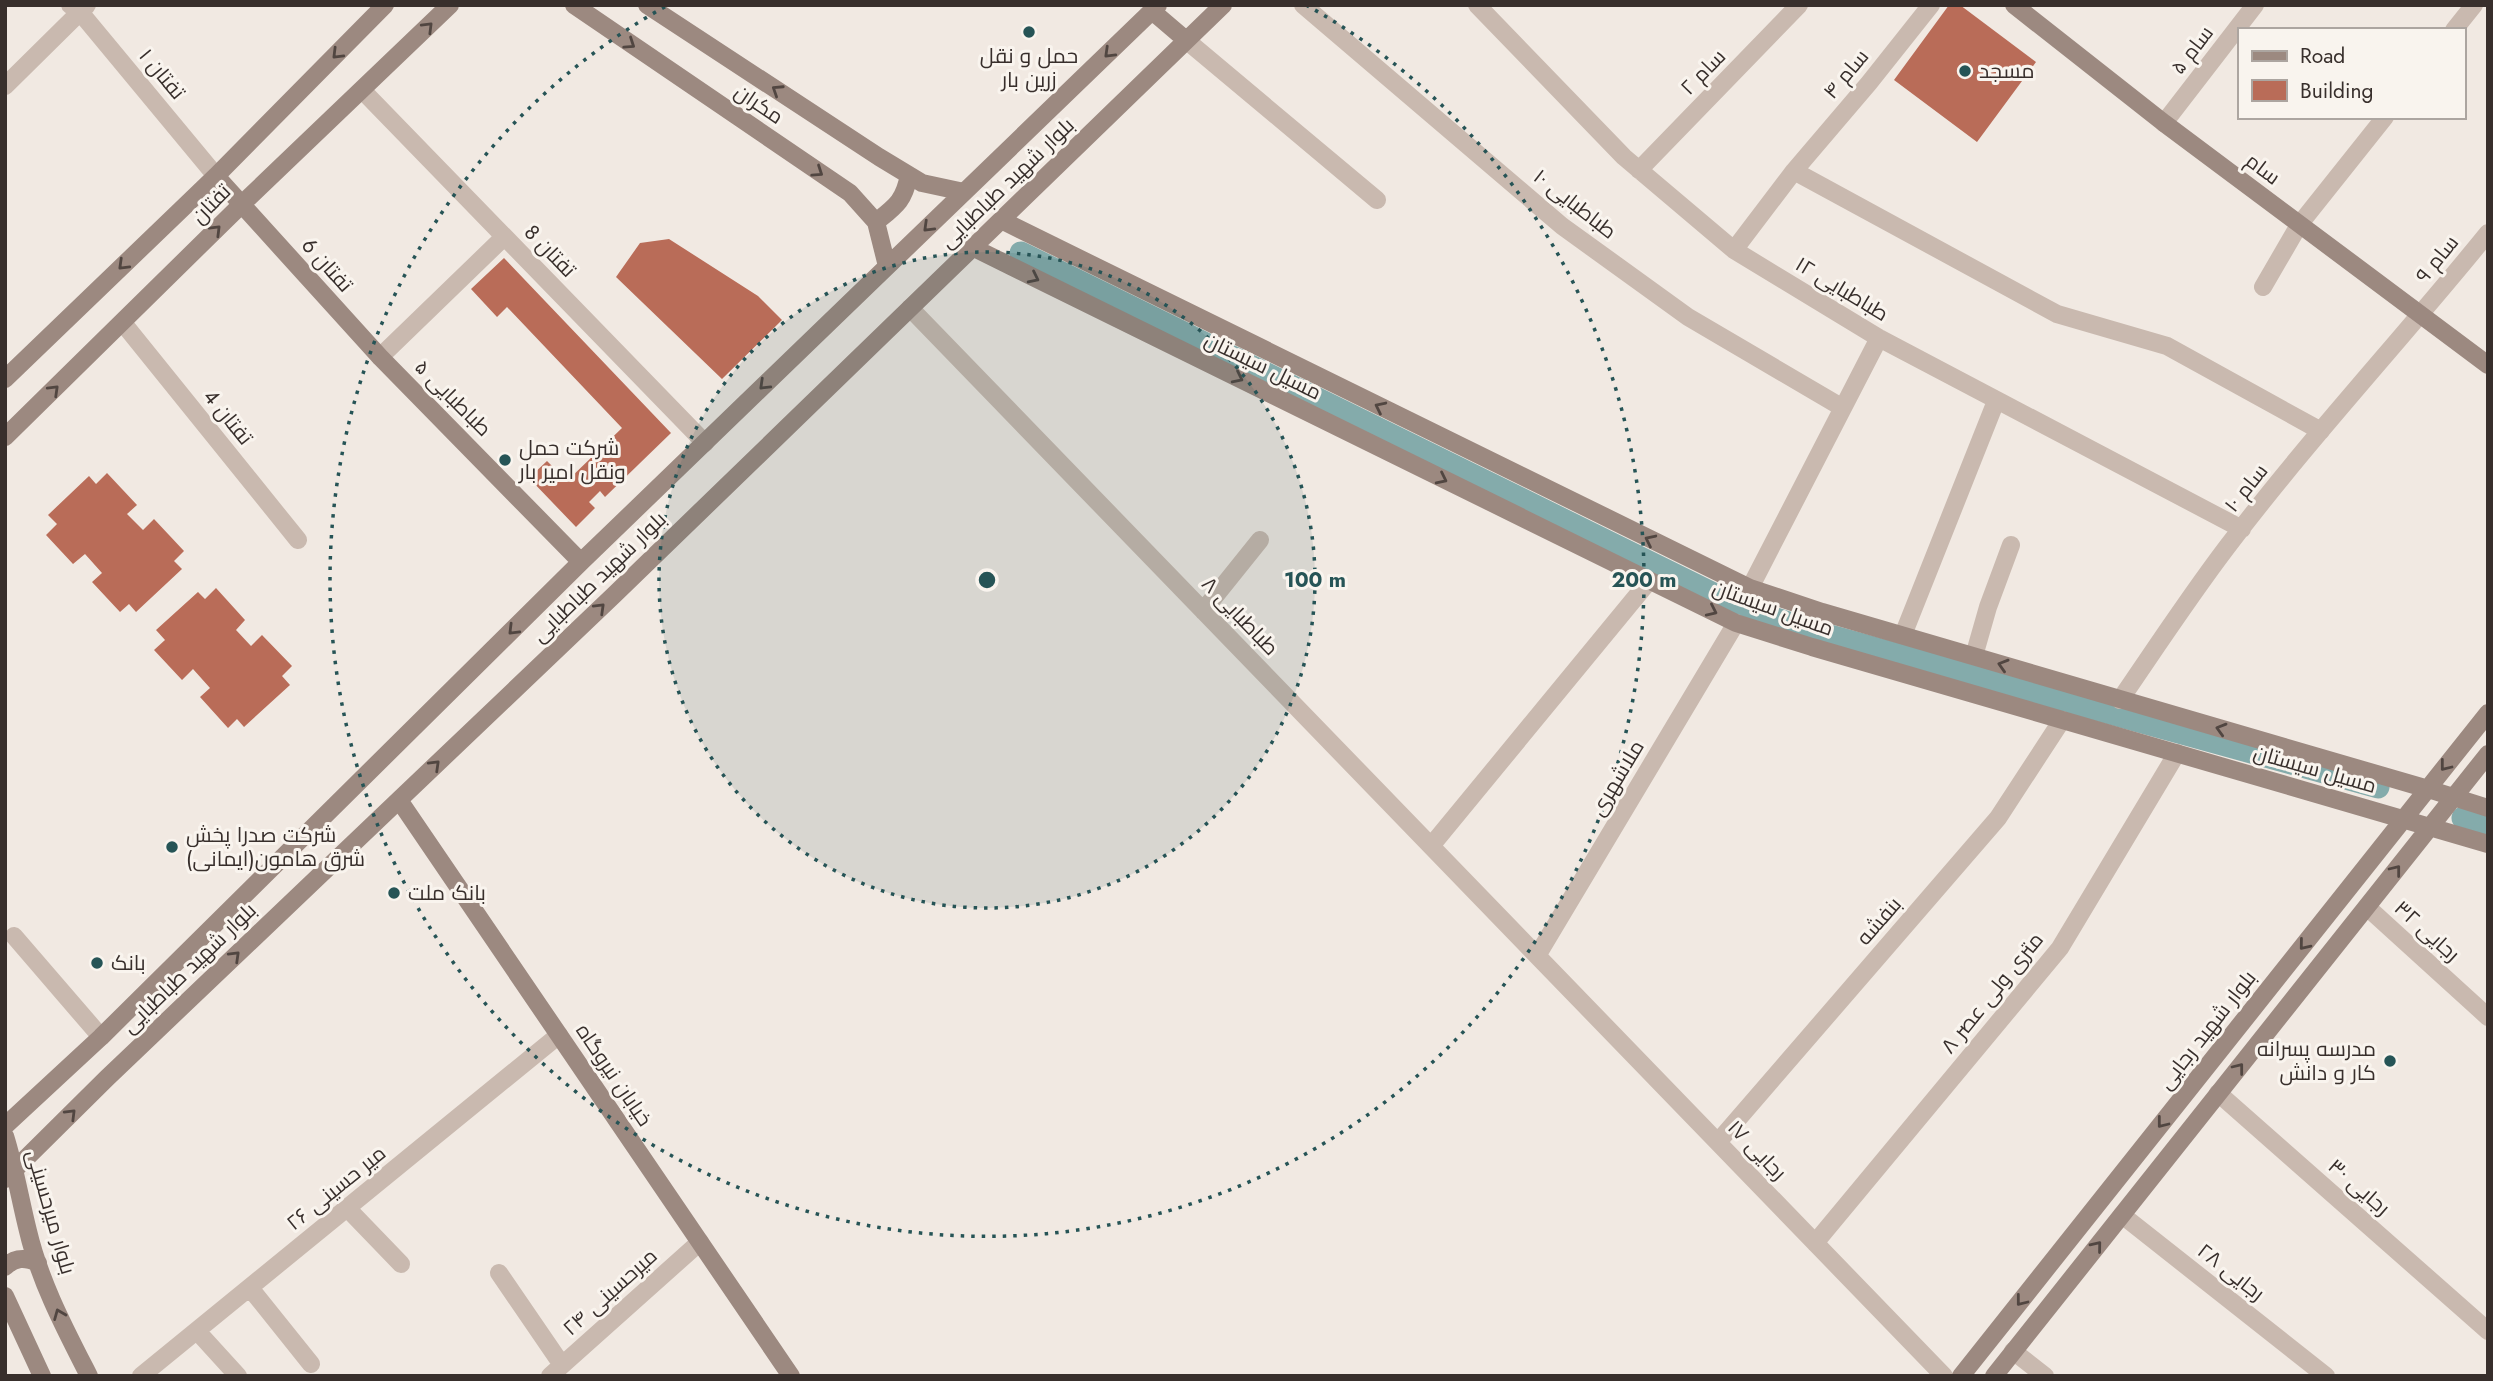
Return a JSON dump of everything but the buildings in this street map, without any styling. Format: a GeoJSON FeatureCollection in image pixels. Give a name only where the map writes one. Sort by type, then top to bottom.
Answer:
{"type":"FeatureCollection","features":[{"type":"Feature","properties":{"kind":"street","name":"تفتان"},"geometry":{"type":"LineString","coordinates":[[5,379],[216,176],[385,5]]}},
{"type":"Feature","properties":{"kind":"street","name":"تفتان"},"geometry":{"type":"LineString","coordinates":[[5,437],[450,5]]}},
{"type":"Feature","properties":{"kind":"street","name":"مکران"},"geometry":{"type":"LineString","coordinates":[[574,5],[850,193],[876,222],[887,266]]}},
{"type":"Feature","properties":{"kind":"street","name":"مکران"},"geometry":{"type":"LineString","coordinates":[[647,5],[922,183],[964,192]]}},
{"type":"Feature","properties":{"kind":"street","name":"بلوار شهید طباطبایی"},"geometry":{"type":"LineString","coordinates":[[10,1174],[1223,5]]}},
{"type":"Feature","properties":{"kind":"street","name":"طباطبایی ۱۰"},"geometry":{"type":"LineString","coordinates":[[1303,5],[1572,233],[1688,317],[1843,408]]}},
{"type":"Feature","properties":{"kind":"street","name":"طباطبایی ۱۲"},"geometry":{"type":"LineString","coordinates":[[1478,5],[1624,157],[1734,250],[1879,338],[2242,529]]}},
{"type":"Feature","properties":{"kind":"street","name":"سام ۲"},"geometry":{"type":"LineString","coordinates":[[1639,170],[1800,5]]}},
{"type":"Feature","properties":{"kind":"street","name":"سام ۴"},"geometry":{"type":"LineString","coordinates":[[1734,250],[1794,171],[1931,5]]}},
{"type":"Feature","properties":{"kind":"street","name":"سام"},"geometry":{"type":"LineString","coordinates":[[2014,5],[2164,123],[2488,365]]}},
{"type":"Feature","properties":{"kind":"street","name":"سام ۵"},"geometry":{"type":"LineString","coordinates":[[2164,123],[2255,5]]}},
{"type":"Feature","properties":{"kind":"street"},"geometry":{"type":"LineString","coordinates":[[2457,28],[2474,5]]}},
{"type":"Feature","properties":{"kind":"street","name":"تفتان ۱"},"geometry":{"type":"LineString","coordinates":[[79,7],[216,176]]}},
{"type":"Feature","properties":{"kind":"street"},"geometry":{"type":"LineString","coordinates":[[5,86],[79,7]]}},
{"type":"Feature","properties":{"kind":"street"},"geometry":{"type":"LineString","coordinates":[[1155,8],[1186,40],[1377,200]]}},
{"type":"Feature","properties":{"kind":"street","name":"بلوار شهید طباطبایی"},"geometry":{"type":"LineString","coordinates":[[5,1126],[101,1037],[582,562],[1155,8]]}},
{"type":"Feature","properties":{"kind":"street","name":"تفتان 8"},"geometry":{"type":"LineString","coordinates":[[363,91],[705,443]]}},
{"type":"Feature","properties":{"kind":"street"},"geometry":{"type":"LineString","coordinates":[[2263,287],[2299,225],[2383,119]]}},
{"type":"Feature","properties":{"kind":"street"},"geometry":{"type":"LineString","coordinates":[[1794,171],[2057,314],[2167,346],[2321,430]]}},
{"type":"Feature","properties":{"kind":"street"},"geometry":{"type":"LineString","coordinates":[[876,222],[906,193],[909,175]]}},
{"type":"Feature","properties":{"kind":"street","name":"تفتان 6"},"geometry":{"type":"LineString","coordinates":[[216,176],[380,356]]}},
{"type":"Feature","properties":{"kind":"street","name":"مسیل سیستان"},"geometry":{"type":"LineString","coordinates":[[1001,220],[1750,588],[2488,808]]}},
{"type":"Feature","properties":{"kind":"street","name":"سام ۹"},"geometry":{"type":"LineString","coordinates":[[2421,315],[2488,233]]}},
{"type":"Feature","properties":{"kind":"street"},"geometry":{"type":"LineString","coordinates":[[380,356],[504,237]]}},
{"type":"Feature","properties":{"kind":"street","name":"مسیل سیستان"},"geometry":{"type":"LineString","coordinates":[[972,247],[1736,623],[2488,844]]}},
{"type":"Feature","properties":{"kind":"street","name":"طباطبایی ۸"},"geometry":{"type":"LineString","coordinates":[[910,308],[1537,956]]}},
{"type":"Feature","properties":{"kind":"street","name":"سام ۱۰"},"geometry":{"type":"LineString","coordinates":[[2120,700],[2242,529],[2321,430],[2421,315]]}},
{"type":"Feature","properties":{"kind":"street","name":"تفتان 4"},"geometry":{"type":"LineString","coordinates":[[123,323],[298,540]]}},
{"type":"Feature","properties":{"kind":"street"},"geometry":{"type":"LineString","coordinates":[[1750,588],[1879,338]]}},
{"type":"Feature","properties":{"kind":"street","name":"طباطبایی ۵"},"geometry":{"type":"LineString","coordinates":[[380,356],[582,562]]}},
{"type":"Feature","properties":{"kind":"street"},"geometry":{"type":"LineString","coordinates":[[1903,635],[1996,401]]}},
{"type":"Feature","properties":{"kind":"street"},"geometry":{"type":"LineString","coordinates":[[1203,611],[1260,540]]}},
{"type":"Feature","properties":{"kind":"street"},"geometry":{"type":"LineString","coordinates":[[1974,656],[1988,607],[2011,545]]}},
{"type":"Feature","properties":{"kind":"street"},"geometry":{"type":"LineString","coordinates":[[1431,846],[1649,581]]}},
{"type":"Feature","properties":{"kind":"street","name":"ملاشهری"},"geometry":{"type":"LineString","coordinates":[[1537,956],[1736,623]]}},
{"type":"Feature","properties":{"kind":"street","name":"بلوار شهید رجایی"},"geometry":{"type":"LineString","coordinates":[[1961,1376],[2488,713]]}},
{"type":"Feature","properties":{"kind":"street","name":"بنفشه"},"geometry":{"type":"LineString","coordinates":[[1718,1143],[1998,818],[2063,720]]}},
{"type":"Feature","properties":{"kind":"street","name":"۸ متری ولی عصر"},"geometry":{"type":"LineString","coordinates":[[1815,1243],[2060,948],[2177,753]]}},
{"type":"Feature","properties":{"kind":"street"},"geometry":{"type":"LineString","coordinates":[[1994,1376],[2488,754]]}},
{"type":"Feature","properties":{"kind":"street","name":"خیابان نیروگاه"},"geometry":{"type":"LineString","coordinates":[[399,800],[791,1376]]}},
{"type":"Feature","properties":{"kind":"street","name":"رجایی ۳۲"},"geometry":{"type":"LineString","coordinates":[[2367,907],[2488,1017]]}},
{"type":"Feature","properties":{"kind":"street"},"geometry":{"type":"LineString","coordinates":[[14,936],[101,1037]]}},
{"type":"Feature","properties":{"kind":"street","name":"رجایی ۱۷"},"geometry":{"type":"LineString","coordinates":[[1537,956],[1944,1376]]}},
{"type":"Feature","properties":{"kind":"street","name":"میر حسینی ۲۶"},"geometry":{"type":"LineString","coordinates":[[141,1376],[559,1035]]}},
{"type":"Feature","properties":{"kind":"street","name":"رجایی ۳۰"},"geometry":{"type":"LineString","coordinates":[[2218,1093],[2488,1331]]}},
{"type":"Feature","properties":{"kind":"street","name":"بلوار میرحسینی"},"geometry":{"type":"LineString","coordinates":[[5,1136],[10,1174],[38,1262],[62,1323],[89,1376]]}},
{"type":"Feature","properties":{"kind":"street"},"geometry":{"type":"LineString","coordinates":[[347,1208],[401,1264]]}},
{"type":"Feature","properties":{"kind":"street","name":"رجایی ۲۸"},"geometry":{"type":"LineString","coordinates":[[2122,1215],[2306,1370],[2326,1376]]}},
{"type":"Feature","properties":{"kind":"street","name":"میرحسینی ۲۴"},"geometry":{"type":"LineString","coordinates":[[556,1370],[700,1242]]}},
{"type":"Feature","properties":{"kind":"street"},"geometry":{"type":"LineString","coordinates":[[5,1267],[17,1259],[28,1258],[38,1262]]}},
{"type":"Feature","properties":{"kind":"street"},"geometry":{"type":"LineString","coordinates":[[499,1273],[556,1370]]}},
{"type":"Feature","properties":{"kind":"street"},"geometry":{"type":"LineString","coordinates":[[250,1288],[311,1364]]}},
{"type":"Feature","properties":{"kind":"street"},"geometry":{"type":"LineString","coordinates":[[5,1296],[42,1376]]}},
{"type":"Feature","properties":{"kind":"street"},"geometry":{"type":"LineString","coordinates":[[5,1323],[24,1339]]}},
{"type":"Feature","properties":{"kind":"street"},"geometry":{"type":"LineString","coordinates":[[197,1331],[238,1376]]}},
{"type":"Feature","properties":{"kind":"street"},"geometry":{"type":"LineString","coordinates":[[2013,1351],[2045,1376]]}},
{"type":"Feature","properties":{"kind":"waterway"},"geometry":{"type":"LineString","coordinates":[[1021,253],[1742,608],[1816,632],[2378,787]]}},
{"type":"Feature","properties":{"kind":"waterway","name":"مسیل سیستان"},"geometry":{"type":"LineString","coordinates":[[2463,818],[2488,826]]}},
{"type":"Feature","properties":{"kind":"place","name":"حمل و نقل زرین بار"},"geometry":{"type":"Point","coordinates":[1029,32]}},
{"type":"Feature","properties":{"kind":"place","name":"مسجد"},"geometry":{"type":"Point","coordinates":[1965,71]}},
{"type":"Feature","properties":{"kind":"place","name":"شرکت حمل ونقل امیر بار"},"geometry":{"type":"Point","coordinates":[505,460]}},
{"type":"Feature","properties":{"kind":"place","name":"شرکت صدرا پخش شرق هامون(ایمانی)"},"geometry":{"type":"Point","coordinates":[172,847]}},
{"type":"Feature","properties":{"kind":"place","name":"بانک ملت"},"geometry":{"type":"Point","coordinates":[394,893]}},
{"type":"Feature","properties":{"kind":"place","name":"بانک"},"geometry":{"type":"Point","coordinates":[97,963]}},
{"type":"Feature","properties":{"kind":"place","name":"مدرسه پسرانه کار و دانش"},"geometry":{"type":"Point","coordinates":[2390,1061]}}]}
